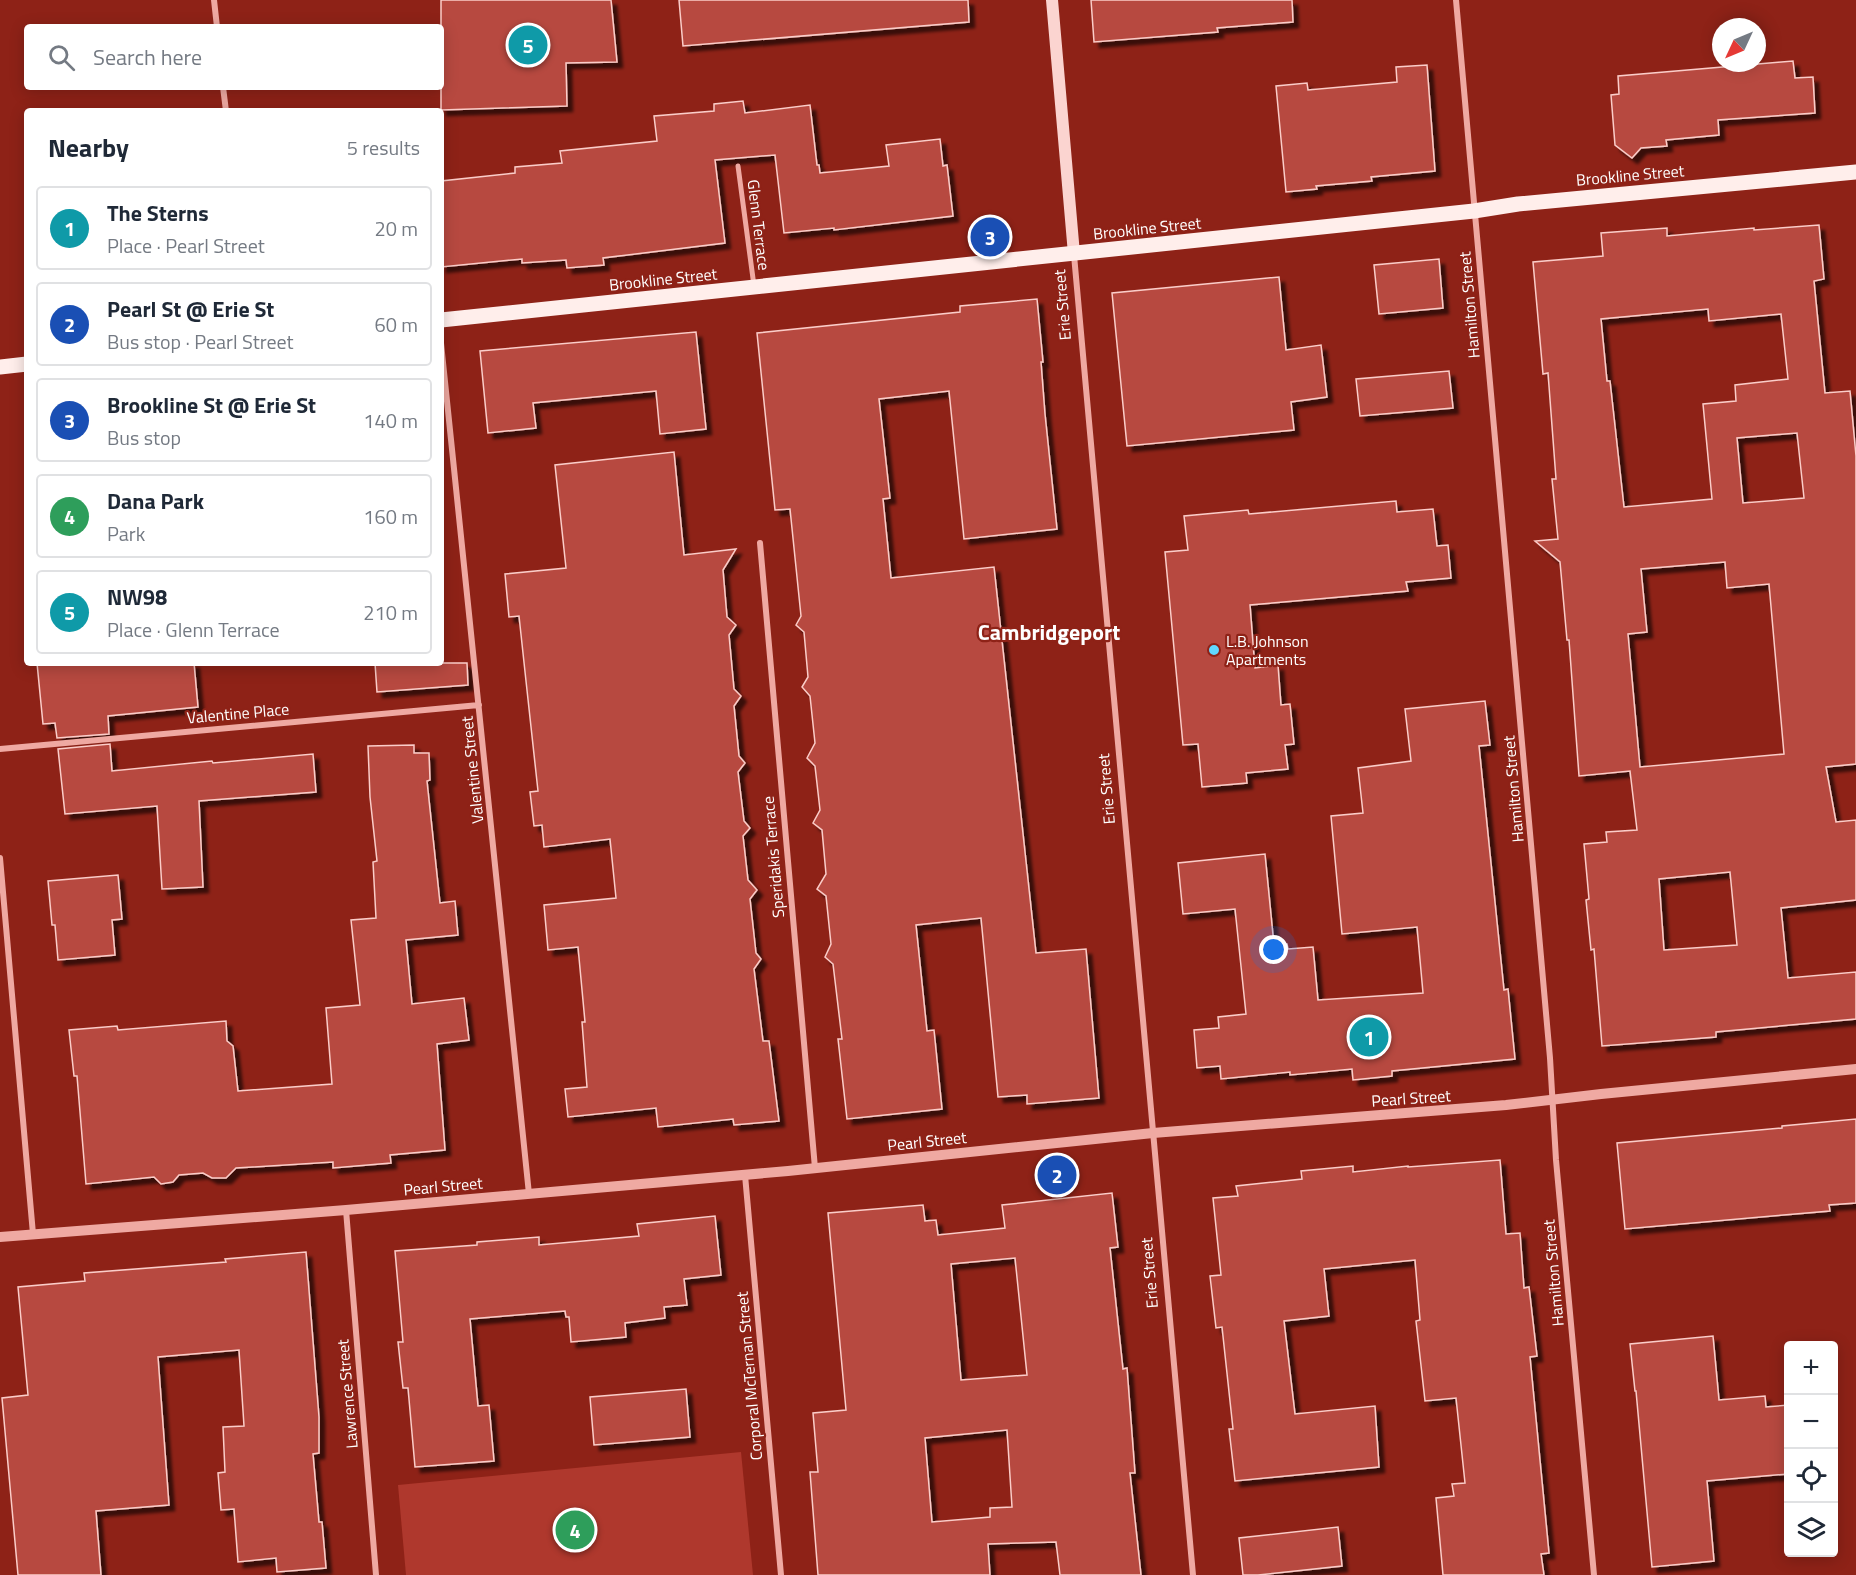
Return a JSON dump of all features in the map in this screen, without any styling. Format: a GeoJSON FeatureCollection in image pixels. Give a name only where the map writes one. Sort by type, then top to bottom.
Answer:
{"type":"FeatureCollection","features":[{"type":"Feature","properties":{"kind":"main road","name":"Erie Street"},"geometry":{"type":"LineString","coordinates":[[1052,0],[1074,254]]}},
{"type":"Feature","properties":{"kind":"main road","name":"Brookline Street"},"geometry":{"type":"LineString","coordinates":[[444,320],[1474,211],[1518,204],[1856,172]]}},
{"type":"Feature","properties":{"kind":"main road"},"geometry":{"type":"LineString","coordinates":[[0,367],[24,364]]}},
{"type":"Feature","properties":{"kind":"street"},"geometry":{"type":"LineString","coordinates":[[214,0],[217,24]]}},
{"type":"Feature","properties":{"kind":"street","name":"Hamilton Street"},"geometry":{"type":"LineString","coordinates":[[1456,0],[1594,1575]]}},
{"type":"Feature","properties":{"kind":"street"},"geometry":{"type":"LineString","coordinates":[[223,90],[226,108]]}},
{"type":"Feature","properties":{"kind":"street","name":"Glenn Terrace"},"geometry":{"type":"LineString","coordinates":[[738,166],[754,288]]}},
{"type":"Feature","properties":{"kind":"street","name":"Erie Street"},"geometry":{"type":"LineString","coordinates":[[1074,254],[1193,1575]]}},
{"type":"Feature","properties":{"kind":"street","name":"Valentine Street"},"geometry":{"type":"LineString","coordinates":[[444,372],[529,1194]]}},
{"type":"Feature","properties":{"kind":"street","name":"Speridakis Terrace"},"geometry":{"type":"LineString","coordinates":[[760,543],[815,1167]]}},
{"type":"Feature","properties":{"kind":"street","name":"Valentine Place"},"geometry":{"type":"LineString","coordinates":[[0,749],[479,705]]}},
{"type":"Feature","properties":{"kind":"street"},"geometry":{"type":"LineString","coordinates":[[0,858],[33,1234]]}},
{"type":"Feature","properties":{"kind":"street","name":"Pearl Street"},"geometry":{"type":"LineString","coordinates":[[0,1237],[745,1175],[1153,1133],[1506,1105],[1856,1070]]}},
{"type":"Feature","properties":{"kind":"street","name":"Corporal McTernan Street"},"geometry":{"type":"LineString","coordinates":[[745,1175],[781,1575]]}},
{"type":"Feature","properties":{"kind":"street","name":"Lawrence Street"},"geometry":{"type":"LineString","coordinates":[[346,1210],[376,1575]]}},
{"type":"Feature","properties":{"kind":"shaded area"},"geometry":{"type":"Polygon","coordinates":[[[741,1452],[753,1575],[406,1575],[398,1485],[741,1452]]]}},
{"type":"Feature","properties":{"kind":"building"},"geometry":{"type":"Polygon","coordinates":[[[441,0],[611,0],[617,62],[566,63],[567,106],[444,110],[441,108],[441,90],[444,90],[444,24],[441,24],[441,0]]]}},
{"type":"Feature","properties":{"kind":"building"},"geometry":{"type":"Polygon","coordinates":[[[679,0],[968,0],[969,22],[683,46],[679,0]]]}},
{"type":"Feature","properties":{"kind":"building"},"geometry":{"type":"Polygon","coordinates":[[[1091,0],[1292,0],[1293,22],[1217,28],[1218,32],[1094,42],[1091,0]]]}},
{"type":"Feature","properties":{"kind":"building"},"geometry":{"type":"Polygon","coordinates":[[[1793,61],[1795,78],[1813,77],[1815,113],[1718,120],[1719,135],[1666,140],[1667,146],[1641,148],[1632,158],[1615,145],[1611,95],[1619,94],[1618,76],[1712,68],[1712,72],[1766,72],[1766,63],[1793,61]]]}},
{"type":"Feature","properties":{"kind":"building"},"geometry":{"type":"Polygon","coordinates":[[[1427,65],[1435,171],[1371,177],[1372,181],[1316,186],[1317,189],[1286,192],[1276,86],[1307,83],[1308,90],[1397,82],[1396,67],[1427,65]]]}},
{"type":"Feature","properties":{"kind":"building"},"geometry":{"type":"Polygon","coordinates":[[[743,101],[745,113],[810,105],[817,165],[819,165],[820,173],[889,166],[886,145],[940,139],[943,166],[947,165],[953,216],[834,230],[834,228],[784,233],[775,155],[715,160],[725,243],[603,258],[604,265],[567,268],[566,260],[522,263],[522,259],[444,267],[444,181],[515,173],[515,167],[562,163],[560,151],[657,141],[654,116],[714,111],[714,104],[743,101]]]}},
{"type":"Feature","properties":{"kind":"building"},"geometry":{"type":"Polygon","coordinates":[[[1819,225],[1824,279],[1814,281],[1825,393],[1850,391],[1856,456],[1856,764],[1826,767],[1836,822],[1856,820],[1856,900],[1781,908],[1788,978],[1856,972],[1856,1019],[1716,1032],[1716,1037],[1602,1046],[1594,949],[1591,950],[1586,900],[1589,899],[1584,844],[1607,842],[1606,832],[1637,830],[1630,771],[1579,776],[1569,640],[1567,640],[1560,562],[1535,541],[1558,539],[1552,479],[1556,479],[1548,373],[1543,374],[1533,262],[1603,256],[1601,233],[1667,228],[1667,236],[1754,228],[1754,230],[1819,225]],[[1708,309],[1601,319],[1624,507],[1712,499],[1703,404],[1736,401],[1735,385],[1788,379],[1781,314],[1709,321],[1708,309]],[[1797,433],[1737,438],[1743,503],[1804,498],[1797,433]],[[1725,562],[1641,569],[1647,632],[1628,634],[1640,767],[1784,754],[1769,584],[1727,588],[1725,562]],[[1730,872],[1659,879],[1664,950],[1737,945],[1730,872]]]}},
{"type":"Feature","properties":{"kind":"building"},"geometry":{"type":"Polygon","coordinates":[[[1439,259],[1443,308],[1379,314],[1374,265],[1439,259]]]}},
{"type":"Feature","properties":{"kind":"building"},"geometry":{"type":"Polygon","coordinates":[[[1279,277],[1286,350],[1321,345],[1327,397],[1291,402],[1294,430],[1127,446],[1112,293],[1279,277]]]}},
{"type":"Feature","properties":{"kind":"building"},"geometry":{"type":"Polygon","coordinates":[[[1037,299],[1045,414],[1057,529],[964,539],[949,391],[879,399],[890,498],[883,499],[891,578],[994,567],[1036,953],[1086,949],[1099,1098],[1027,1104],[1027,1095],[998,1097],[981,918],[916,925],[927,1031],[934,1030],[942,1109],[847,1119],[838,1039],[842,1039],[833,964],[825,957],[831,944],[826,896],[817,889],[826,874],[822,830],[813,823],[820,810],[815,766],[807,758],[815,743],[810,696],[802,687],[808,677],[804,632],[796,625],[801,616],[790,509],[775,510],[757,333],[960,312],[960,306],[1037,299]]]}},
{"type":"Feature","properties":{"kind":"building"},"geometry":{"type":"Polygon","coordinates":[[[696,332],[706,429],[660,434],[656,391],[533,403],[536,428],[488,433],[480,351],[696,332]]]}},
{"type":"Feature","properties":{"kind":"building"},"geometry":{"type":"Polygon","coordinates":[[[1449,371],[1453,408],[1360,416],[1356,379],[1449,371]]]}},
{"type":"Feature","properties":{"kind":"building"},"geometry":{"type":"Polygon","coordinates":[[[674,452],[684,555],[736,549],[723,570],[727,617],[736,625],[729,635],[734,689],[741,696],[734,706],[739,756],[745,763],[738,772],[744,821],[750,828],[743,836],[748,880],[757,890],[750,899],[756,953],[761,959],[754,969],[763,1041],[769,1041],[779,1121],[734,1125],[733,1119],[658,1127],[656,1108],[568,1117],[565,1089],[587,1087],[582,1022],[585,1022],[578,947],[548,950],[544,905],[616,898],[610,839],[544,847],[542,825],[534,826],[530,792],[538,791],[519,616],[509,617],[505,574],[566,568],[555,465],[674,452]]]}},
{"type":"Feature","properties":{"kind":"building","name":"L.B. Johnson Apartments"},"geometry":{"type":"Polygon","coordinates":[[[1396,501],[1397,512],[1433,509],[1437,546],[1448,545],[1451,578],[1406,582],[1408,591],[1250,605],[1255,668],[1278,665],[1281,705],[1290,704],[1294,744],[1285,745],[1288,769],[1246,773],[1247,783],[1202,787],[1198,744],[1183,745],[1165,552],[1188,550],[1184,516],[1248,510],[1249,514],[1396,501]]]}},
{"type":"Feature","properties":{"kind":"building"},"geometry":{"type":"Polygon","coordinates":[[[444,663],[467,663],[468,685],[377,692],[375,666],[444,666],[444,663]]]}},
{"type":"Feature","properties":{"kind":"building"},"geometry":{"type":"Polygon","coordinates":[[[37,666],[194,666],[198,707],[108,716],[109,734],[57,738],[55,723],[43,724],[37,666]]]}},
{"type":"Feature","properties":{"kind":"building"},"geometry":{"type":"Polygon","coordinates":[[[1485,701],[1490,745],[1479,746],[1504,990],[1508,989],[1515,1059],[1392,1071],[1392,1076],[1353,1080],[1352,1069],[1221,1079],[1220,1066],[1197,1068],[1194,1030],[1219,1028],[1218,1017],[1246,1014],[1235,909],[1183,914],[1178,863],[1265,854],[1274,945],[1287,944],[1288,949],[1313,947],[1318,1000],[1423,993],[1417,927],[1342,934],[1331,816],[1363,813],[1358,768],[1411,761],[1405,709],[1485,701]]]}},
{"type":"Feature","properties":{"kind":"building"},"geometry":{"type":"Polygon","coordinates":[[[110,744],[112,771],[313,754],[316,792],[199,801],[203,887],[162,889],[157,806],[65,814],[58,749],[110,744]]]}},
{"type":"Feature","properties":{"kind":"building"},"geometry":{"type":"Polygon","coordinates":[[[414,745],[414,753],[429,753],[430,780],[427,781],[440,903],[455,901],[458,935],[406,940],[412,1004],[464,998],[469,1040],[437,1044],[445,1150],[390,1155],[391,1163],[333,1168],[333,1162],[236,1168],[226,1178],[212,1178],[203,1173],[179,1175],[173,1182],[161,1184],[154,1177],[86,1184],[77,1076],[74,1076],[69,1030],[117,1026],[118,1030],[226,1021],[227,1041],[233,1046],[238,1091],[332,1084],[326,1008],[360,1005],[351,920],[376,918],[373,862],[377,861],[370,797],[368,746],[414,745]]]}},
{"type":"Feature","properties":{"kind":"building"},"geometry":{"type":"Polygon","coordinates":[[[118,875],[122,919],[112,920],[115,955],[58,960],[48,881],[118,875]]]}},
{"type":"Feature","properties":{"kind":"building"},"geometry":{"type":"Polygon","coordinates":[[[1856,1119],[1856,1203],[1829,1205],[1830,1211],[1625,1229],[1617,1143],[1856,1119]]]}},
{"type":"Feature","properties":{"kind":"building"},"geometry":{"type":"Polygon","coordinates":[[[1500,1160],[1506,1234],[1520,1233],[1524,1288],[1529,1287],[1537,1356],[1530,1357],[1549,1553],[1541,1554],[1544,1575],[1443,1575],[1436,1498],[1454,1496],[1452,1484],[1465,1483],[1456,1398],[1425,1401],[1416,1321],[1420,1320],[1415,1260],[1324,1269],[1329,1316],[1284,1321],[1295,1414],[1375,1406],[1379,1467],[1235,1481],[1229,1429],[1233,1429],[1222,1327],[1216,1328],[1210,1276],[1221,1275],[1213,1198],[1238,1196],[1236,1186],[1302,1179],[1301,1171],[1353,1166],[1353,1172],[1500,1160]]]}},
{"type":"Feature","properties":{"kind":"building"},"geometry":{"type":"Polygon","coordinates":[[[1112,1193],[1118,1247],[1110,1248],[1123,1369],[1127,1368],[1135,1473],[1130,1473],[1141,1575],[1060,1575],[1056,1542],[988,1544],[990,1575],[818,1575],[810,1472],[818,1472],[813,1413],[846,1410],[828,1213],[923,1205],[925,1221],[936,1220],[938,1235],[1005,1228],[1002,1205],[1112,1193]],[[1015,1258],[951,1264],[961,1380],[1027,1375],[1015,1258]],[[1007,1430],[925,1438],[932,1522],[990,1517],[990,1508],[1012,1507],[1007,1430]]]}},
{"type":"Feature","properties":{"kind":"building"},"geometry":{"type":"Polygon","coordinates":[[[715,1216],[721,1275],[684,1279],[687,1305],[664,1307],[665,1318],[625,1323],[626,1337],[571,1342],[569,1317],[566,1317],[565,1311],[470,1319],[478,1406],[489,1405],[494,1461],[415,1467],[408,1388],[403,1388],[398,1342],[403,1342],[395,1251],[477,1245],[477,1242],[539,1237],[539,1245],[639,1236],[637,1224],[715,1216]]]}},
{"type":"Feature","properties":{"kind":"building"},"geometry":{"type":"Polygon","coordinates":[[[306,1252],[319,1417],[319,1453],[313,1454],[326,1568],[277,1572],[276,1558],[238,1562],[234,1509],[221,1510],[218,1473],[225,1472],[223,1427],[244,1426],[239,1350],[158,1357],[169,1505],[96,1511],[101,1575],[18,1575],[2,1398],[28,1395],[18,1287],[85,1281],[84,1273],[226,1262],[225,1259],[306,1252]]]}},
{"type":"Feature","properties":{"kind":"building"},"geometry":{"type":"Polygon","coordinates":[[[1713,1336],[1719,1400],[1765,1396],[1766,1407],[1784,1405],[1784,1474],[1707,1481],[1714,1561],[1652,1567],[1630,1344],[1713,1336]]]}},
{"type":"Feature","properties":{"kind":"building"},"geometry":{"type":"Polygon","coordinates":[[[686,1389],[690,1437],[594,1445],[590,1397],[686,1389]]]}},
{"type":"Feature","properties":{"kind":"building"},"geometry":{"type":"Polygon","coordinates":[[[1338,1527],[1342,1566],[1243,1575],[1239,1538],[1338,1527]]]}},
{"type":"Feature","properties":{"kind":"place","name":"NW98"},"geometry":{"type":"Point","coordinates":[528,45]}},
{"type":"Feature","properties":{"kind":"place","name":"Brookline St @ Erie St"},"geometry":{"type":"Point","coordinates":[990,237]}},
{"type":"Feature","properties":{"kind":"place","name":"L.B. Johnson Apartments"},"geometry":{"type":"Point","coordinates":[1214,650]}},
{"type":"Feature","properties":{"kind":"place","name":"The Sterns"},"geometry":{"type":"Point","coordinates":[1369,1037]}},
{"type":"Feature","properties":{"kind":"place","name":"Pearl St @ Erie St"},"geometry":{"type":"Point","coordinates":[1057,1175]}},
{"type":"Feature","properties":{"kind":"place","name":"Dana Park"},"geometry":{"type":"Point","coordinates":[575,1530]}},
{"type":"Feature","properties":{"kind":"district","name":"Cambridgeport"},"geometry":{"type":"Point","coordinates":[1049,632]}}]}
